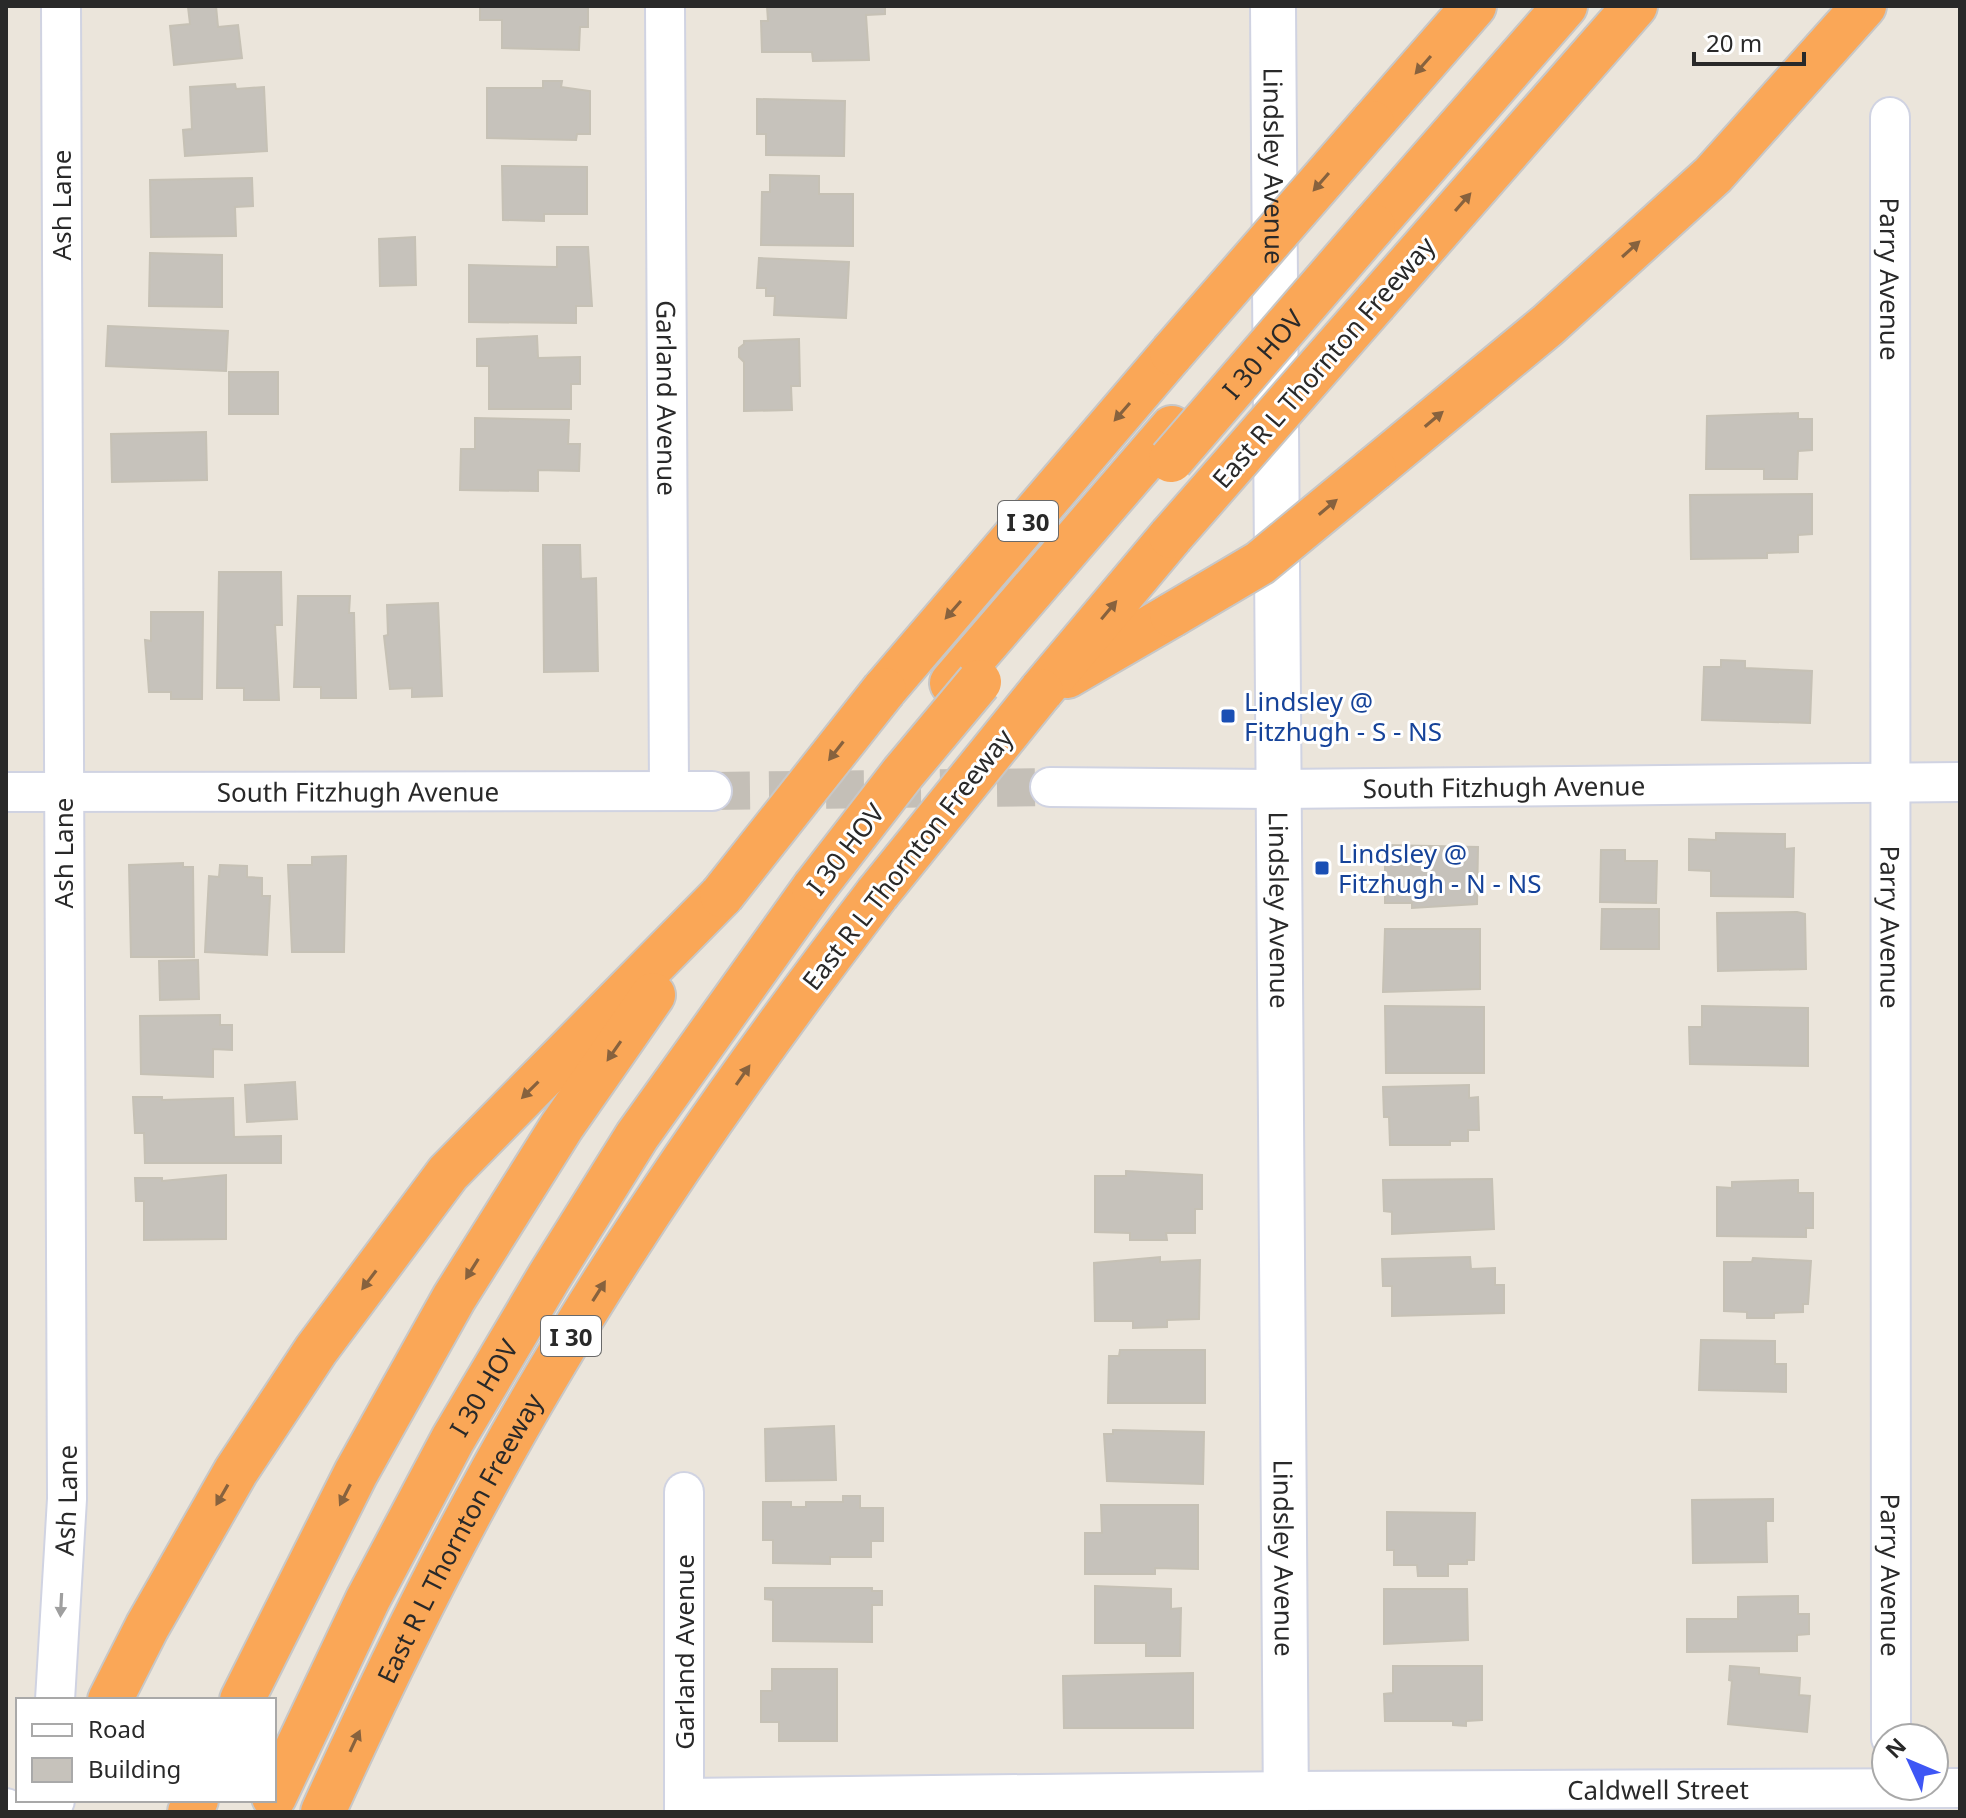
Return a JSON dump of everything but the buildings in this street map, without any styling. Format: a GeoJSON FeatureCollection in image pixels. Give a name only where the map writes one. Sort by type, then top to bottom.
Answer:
{"type":"FeatureCollection","features":[{"type":"Feature","properties":{"kind":"highway","name":"I 30"},"geometry":{"type":"LineString","coordinates":[[243,1698],[356,1473],[454,1298],[562,1126],[722,895],[884,690],[1474,6]]}},
{"type":"Feature","properties":{"kind":"highway","name":"I 30 HOV"},"geometry":{"type":"LineString","coordinates":[[1374,213],[1542,6]]}},
{"type":"Feature","properties":{"kind":"highway","name":"I 30 HOV"},"geometry":{"type":"LineString","coordinates":[[276,1740],[346,1596],[493,1329],[578,1190],[655,1075],[966,682],[1374,213],[1565,6]]}},
{"type":"Feature","properties":{"kind":"highway","name":"East R L Thornton Freeway"},"geometry":{"type":"LineString","coordinates":[[323,1812],[450,1551],[545,1378],[650,1209],[800,993],[1041,691],[1171,536],[1635,6]]}},
{"type":"Feature","properties":{"kind":"highway"},"geometry":{"type":"LineString","coordinates":[[1041,691],[1260,563],[1548,325],[1713,175],[1864,6]]}},
{"type":"Feature","properties":{"kind":"highway","name":"I 30 HOV"},"geometry":{"type":"LineString","coordinates":[[276,1793],[368,1599],[453,1439],[637,1136],[801,889]]}},
{"type":"Feature","properties":{"kind":"highway"},"geometry":{"type":"LineString","coordinates":[[111,1698],[147,1627],[236,1471],[316,1350],[448,1173],[722,895]]}},
{"type":"Feature","properties":{"kind":"street","name":"Ash Lane"},"geometry":{"type":"LineString","coordinates":[[55,1698],[67,1499],[61,6]]}},
{"type":"Feature","properties":{"kind":"street","name":"Garland Avenue"},"geometry":{"type":"LineString","coordinates":[[665,6],[669,791]]}},
{"type":"Feature","properties":{"kind":"street","name":"Lindsley Avenue"},"geometry":{"type":"LineString","coordinates":[[1273,6],[1286,1801]]}},
{"type":"Feature","properties":{"kind":"street","name":"Parry Avenue"},"geometry":{"type":"LineString","coordinates":[[1890,117],[1891,1722]]}},
{"type":"Feature","properties":{"kind":"street","name":"South Fitzhugh Avenue"},"geometry":{"type":"LineString","coordinates":[[1050,787],[1279,789],[1960,782]]}},
{"type":"Feature","properties":{"kind":"street","name":"South Fitzhugh Avenue"},"geometry":{"type":"LineString","coordinates":[[6,792],[712,791]]}},
{"type":"Feature","properties":{"kind":"street","name":"Garland Avenue"},"geometry":{"type":"LineString","coordinates":[[684,1492],[684,1805]]}},
{"type":"Feature","properties":{"kind":"street","name":"Caldwell Street"},"geometry":{"type":"LineString","coordinates":[[684,1805],[1870,1795]]}},
{"type":"Feature","properties":{"kind":"street"},"geometry":{"type":"LineString","coordinates":[[6,1808],[13,1812]]}},
{"type":"Feature","properties":{"kind":"tunnel"},"geometry":{"type":"LineString","coordinates":[[712,791],[1050,787]]}},
{"type":"Feature","properties":{"kind":"place","name":"Lindsley @ Fitzhugh - S - NS"},"geometry":{"type":"Point","coordinates":[1228,716]}},
{"type":"Feature","properties":{"kind":"place","name":"Lindsley @ Fitzhugh - N - NS"},"geometry":{"type":"Point","coordinates":[1322,868]}}]}
